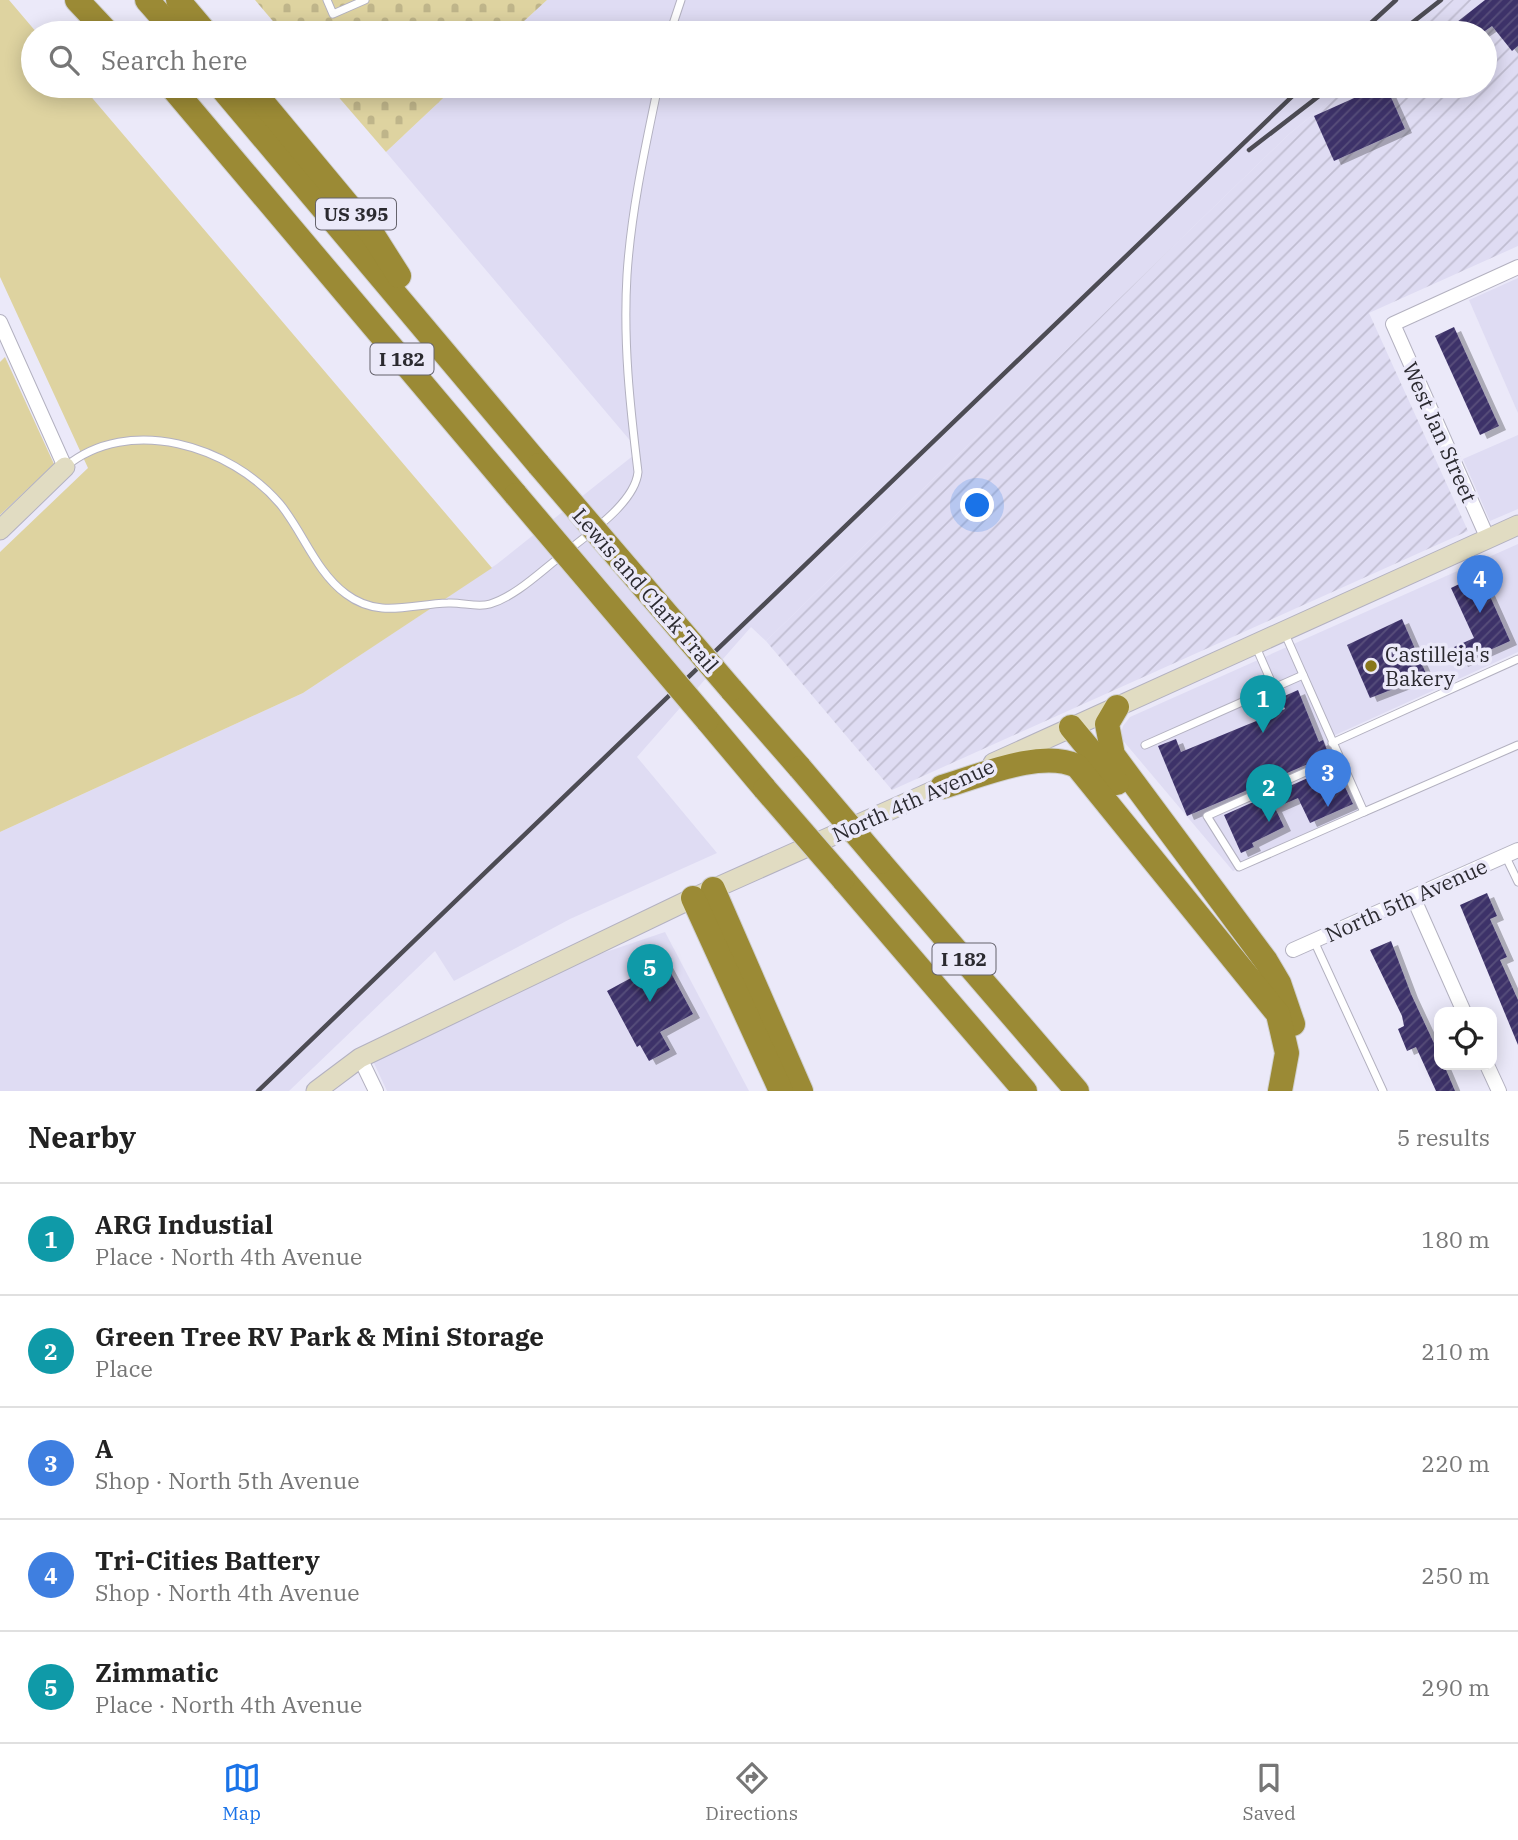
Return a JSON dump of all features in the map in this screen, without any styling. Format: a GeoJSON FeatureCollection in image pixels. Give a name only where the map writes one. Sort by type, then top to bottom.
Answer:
{"type":"FeatureCollection","features":[{"type":"Feature","properties":{"kind":"highway"},"geometry":{"type":"LineString","coordinates":[[77,0],[97,21]]}},
{"type":"Feature","properties":{"kind":"highway"},"geometry":{"type":"LineString","coordinates":[[97,0],[115,21]]}},
{"type":"Feature","properties":{"kind":"highway"},"geometry":{"type":"LineString","coordinates":[[147,0],[165,21]]}},
{"type":"Feature","properties":{"kind":"highway"},"geometry":{"type":"LineString","coordinates":[[178,0],[196,21]]}},
{"type":"Feature","properties":{"kind":"highway","name":"US 395"},"geometry":{"type":"LineString","coordinates":[[169,98],[288,223]]}},
{"type":"Feature","properties":{"kind":"highway","name":"Lewis and Clark Trail"},"geometry":{"type":"LineString","coordinates":[[181,98],[765,789],[1025,1091]]}},
{"type":"Feature","properties":{"kind":"highway","name":"Lewis and Clark Trail"},"geometry":{"type":"LineString","coordinates":[[230,98],[448,354],[539,466],[1077,1091]]}},
{"type":"Feature","properties":{"kind":"highway","name":"US 395"},"geometry":{"type":"LineString","coordinates":[[259,98],[373,235],[448,354]]}},
{"type":"Feature","properties":{"kind":"highway"},"geometry":{"type":"LineString","coordinates":[[1117,707],[1107,723],[1113,755],[1266,961],[1279,983],[1294,1028],[1294,1091]]}},
{"type":"Feature","properties":{"kind":"highway"},"geometry":{"type":"LineString","coordinates":[[1071,727],[1266,961]]}},
{"type":"Feature","properties":{"kind":"highway"},"geometry":{"type":"LineString","coordinates":[[1071,727],[1077,766]]}},
{"type":"Feature","properties":{"kind":"highway"},"geometry":{"type":"LineString","coordinates":[[942,787],[1034,761],[1063,760],[1077,766],[1278,1014],[1287,1053],[1280,1091]]}},
{"type":"Feature","properties":{"kind":"highway"},"geometry":{"type":"LineString","coordinates":[[703,894],[781,1091]]}},
{"type":"Feature","properties":{"kind":"highway"},"geometry":{"type":"LineString","coordinates":[[703,894],[801,1091]]}},
{"type":"Feature","properties":{"kind":"highway"},"geometry":{"type":"LineString","coordinates":[[954,1007],[1004,1091]]}},
{"type":"Feature","properties":{"kind":"highway"},"geometry":{"type":"LineString","coordinates":[[1047,1056],[1086,1091]]}},
{"type":"Feature","properties":{"kind":"main road"},"geometry":{"type":"LineString","coordinates":[[0,530],[65,467]]}},
{"type":"Feature","properties":{"kind":"main road","name":"North 4th Avenue"},"geometry":{"type":"LineString","coordinates":[[316,1091],[360,1058],[703,894],[1518,525]]}},
{"type":"Feature","properties":{"kind":"street","name":"West Jan Street"},"geometry":{"type":"LineString","coordinates":[[1488,539],[1393,324],[1518,267]]}},
{"type":"Feature","properties":{"kind":"street"},"geometry":{"type":"LineString","coordinates":[[0,322],[65,467]]}},
{"type":"Feature","properties":{"kind":"street","name":"North 5th Avenue"},"geometry":{"type":"LineString","coordinates":[[1293,950],[1512,853]]}},
{"type":"Feature","properties":{"kind":"street"},"geometry":{"type":"LineString","coordinates":[[1413,897],[1462,1007]]}},
{"type":"Feature","properties":{"kind":"street"},"geometry":{"type":"LineString","coordinates":[[360,1058],[376,1091]]}},
{"type":"Feature","properties":{"kind":"street"},"geometry":{"type":"LineString","coordinates":[[1490,1070],[1499,1091]]}},
{"type":"Feature","properties":{"kind":"lane"},"geometry":{"type":"LineString","coordinates":[[327,0],[333,14],[365,0]]}},
{"type":"Feature","properties":{"kind":"lane"},"geometry":{"type":"LineString","coordinates":[[674,21],[681,0]]}},
{"type":"Feature","properties":{"kind":"lane"},"geometry":{"type":"LineString","coordinates":[[65,467],[83,454],[116,443],[167,442],[205,451],[235,465],[261,484],[290,517],[329,577],[357,601],[389,610],[449,603],[486,605],[503,598],[582,539],[623,502],[636,483],[638,472],[627,383],[627,275],[633,216],[656,98]]}},
{"type":"Feature","properties":{"kind":"lane"},"geometry":{"type":"LineString","coordinates":[[1283,630],[1364,812]]}},
{"type":"Feature","properties":{"kind":"lane"},"geometry":{"type":"LineString","coordinates":[[1255,643],[1274,688]]}},
{"type":"Feature","properties":{"kind":"lane"},"geometry":{"type":"LineString","coordinates":[[1332,743],[1518,659]]}},
{"type":"Feature","properties":{"kind":"lane"},"geometry":{"type":"LineString","coordinates":[[1145,745],[1303,675]]}},
{"type":"Feature","properties":{"kind":"lane"},"geometry":{"type":"LineString","coordinates":[[1339,757],[1207,816],[1239,867],[1518,745]]}},
{"type":"Feature","properties":{"kind":"lane"},"geometry":{"type":"LineString","coordinates":[[1512,853],[1518,882]]}},
{"type":"Feature","properties":{"kind":"lane"},"geometry":{"type":"LineString","coordinates":[[1314,941],[1384,1091]]}},
{"type":"Feature","properties":{"kind":"shaded area"},"geometry":{"type":"Polygon","coordinates":[[[547,0],[1452,0],[1426,21],[524,21],[547,0]]]}},
{"type":"Feature","properties":{"kind":"shaded area"},"geometry":{"type":"Polygon","coordinates":[[[1452,0],[1518,0],[1518,246],[1369,313],[1468,531],[892,790],[766,641],[1288,135],[1333,98],[1497,98],[1497,21],[1426,21],[1452,0]]]}},
{"type":"Feature","properties":{"kind":"shaded area"},"geometry":{"type":"Polygon","coordinates":[[[443,98],[1333,98],[1288,135],[766,641],[751,627],[637,757],[717,853],[570,919],[454,981],[435,951],[289,1091],[0,1091],[0,832],[303,693],[497,564],[639,451],[386,152],[443,98]]]}},
{"type":"Feature","properties":{"kind":"shaded area"},"geometry":{"type":"Polygon","coordinates":[[[1518,278],[1518,413],[1469,300],[1518,278]]]}},
{"type":"Feature","properties":{"kind":"shaded area"},"geometry":{"type":"Polygon","coordinates":[[[1518,435],[1518,509],[1490,521],[1463,459],[1518,435]]]}},
{"type":"Feature","properties":{"kind":"shaded area"},"geometry":{"type":"Polygon","coordinates":[[[1518,544],[1518,652],[1331,737],[1363,810],[1233,871],[1120,737],[1123,726],[1130,717],[1518,544]]]}},
{"type":"Feature","properties":{"kind":"shaded area"},"geometry":{"type":"Polygon","coordinates":[[[665,932],[749,1091],[387,1091],[373,1061],[594,956],[665,932]]]}},
{"type":"Feature","properties":{"kind":"green space"},"geometry":{"type":"Polygon","coordinates":[[[0,0],[9,0],[27,21],[21,21],[21,98],[92,98],[492,568],[303,693],[0,832],[0,552],[88,468],[0,277],[0,0]]]}},
{"type":"Feature","properties":{"kind":"green space"},"geometry":{"type":"Polygon","coordinates":[[[255,0],[547,0],[524,21],[273,21],[255,0]]]}},
{"type":"Feature","properties":{"kind":"green space"},"geometry":{"type":"Polygon","coordinates":[[[339,98],[443,98],[386,152],[339,98]]]}},
{"type":"Feature","properties":{"kind":"green space"},"geometry":{"type":"Polygon","coordinates":[[[5,357],[54,464],[0,515],[0,362],[5,357]]]}},
{"type":"Feature","properties":{"kind":"building"},"geometry":{"type":"Polygon","coordinates":[[[1485,0],[1518,0],[1518,46],[1512,51],[1497,32],[1497,21],[1458,21],[1485,0]]]}},
{"type":"Feature","properties":{"kind":"building"},"geometry":{"type":"Polygon","coordinates":[[[1354,98],[1391,98],[1405,129],[1334,161],[1314,116],[1354,98]]]}},
{"type":"Feature","properties":{"kind":"building"},"geometry":{"type":"Polygon","coordinates":[[[1454,327],[1499,426],[1480,435],[1435,336],[1454,327]]]}},
{"type":"Feature","properties":{"kind":"building"},"geometry":{"type":"Polygon","coordinates":[[[1480,574],[1510,641],[1461,663],[1454,647],[1474,638],[1451,588],[1480,574]]]}},
{"type":"Feature","properties":{"kind":"building"},"geometry":{"type":"Polygon","coordinates":[[[1402,619],[1427,676],[1370,698],[1347,645],[1402,619]]]}},
{"type":"Feature","properties":{"kind":"building"},"geometry":{"type":"Polygon","coordinates":[[[1298,690],[1319,742],[1323,740],[1329,755],[1187,816],[1158,746],[1176,739],[1181,752],[1285,709],[1280,698],[1298,690]]]}},
{"type":"Feature","properties":{"kind":"building"},"geometry":{"type":"Polygon","coordinates":[[[1335,766],[1353,804],[1310,823],[1298,798],[1275,808],[1284,827],[1252,843],[1254,847],[1241,853],[1224,815],[1335,766]]]}},
{"type":"Feature","properties":{"kind":"building"},"geometry":{"type":"Polygon","coordinates":[[[1487,893],[1497,916],[1490,919],[1507,957],[1500,960],[1518,1000],[1518,1045],[1460,905],[1487,893]]]}},
{"type":"Feature","properties":{"kind":"building"},"geometry":{"type":"Polygon","coordinates":[[[1391,941],[1411,994],[1434,1043],[1434,1070],[1446,1070],[1455,1091],[1436,1091],[1416,1047],[1407,1051],[1398,1029],[1404,1026],[1402,1016],[1370,950],[1391,941]]]}},
{"type":"Feature","properties":{"kind":"building"},"geometry":{"type":"Polygon","coordinates":[[[664,960],[693,1014],[660,1032],[670,1050],[649,1061],[640,1045],[637,1047],[607,991],[664,960]]]}},
{"type":"Feature","properties":{"kind":"railway"},"geometry":{"type":"LineString","coordinates":[[1373,21],[1396,0]]}},
{"type":"Feature","properties":{"kind":"railway"},"geometry":{"type":"LineString","coordinates":[[1414,21],[1441,0]]}},
{"type":"Feature","properties":{"kind":"railway"},"geometry":{"type":"LineString","coordinates":[[258,1091],[1291,98]]}},
{"type":"Feature","properties":{"kind":"railway"},"geometry":{"type":"LineString","coordinates":[[1249,150],[1316,98]]}},
{"type":"Feature","properties":{"kind":"place","name":"Tri-Cities Battery"},"geometry":{"type":"Point","coordinates":[1480,613]}},
{"type":"Feature","properties":{"kind":"place","name":"Castilleja's Bakery"},"geometry":{"type":"Point","coordinates":[1371,666]}},
{"type":"Feature","properties":{"kind":"place","name":"ARG Industial"},"geometry":{"type":"Point","coordinates":[1263,733]}},
{"type":"Feature","properties":{"kind":"place","name":"A"},"geometry":{"type":"Point","coordinates":[1328,807]}},
{"type":"Feature","properties":{"kind":"place","name":"Green Tree RV Park & Mini Storage"},"geometry":{"type":"Point","coordinates":[1269,822]}},
{"type":"Feature","properties":{"kind":"place","name":"Zimmatic"},"geometry":{"type":"Point","coordinates":[650,1002]}}]}
